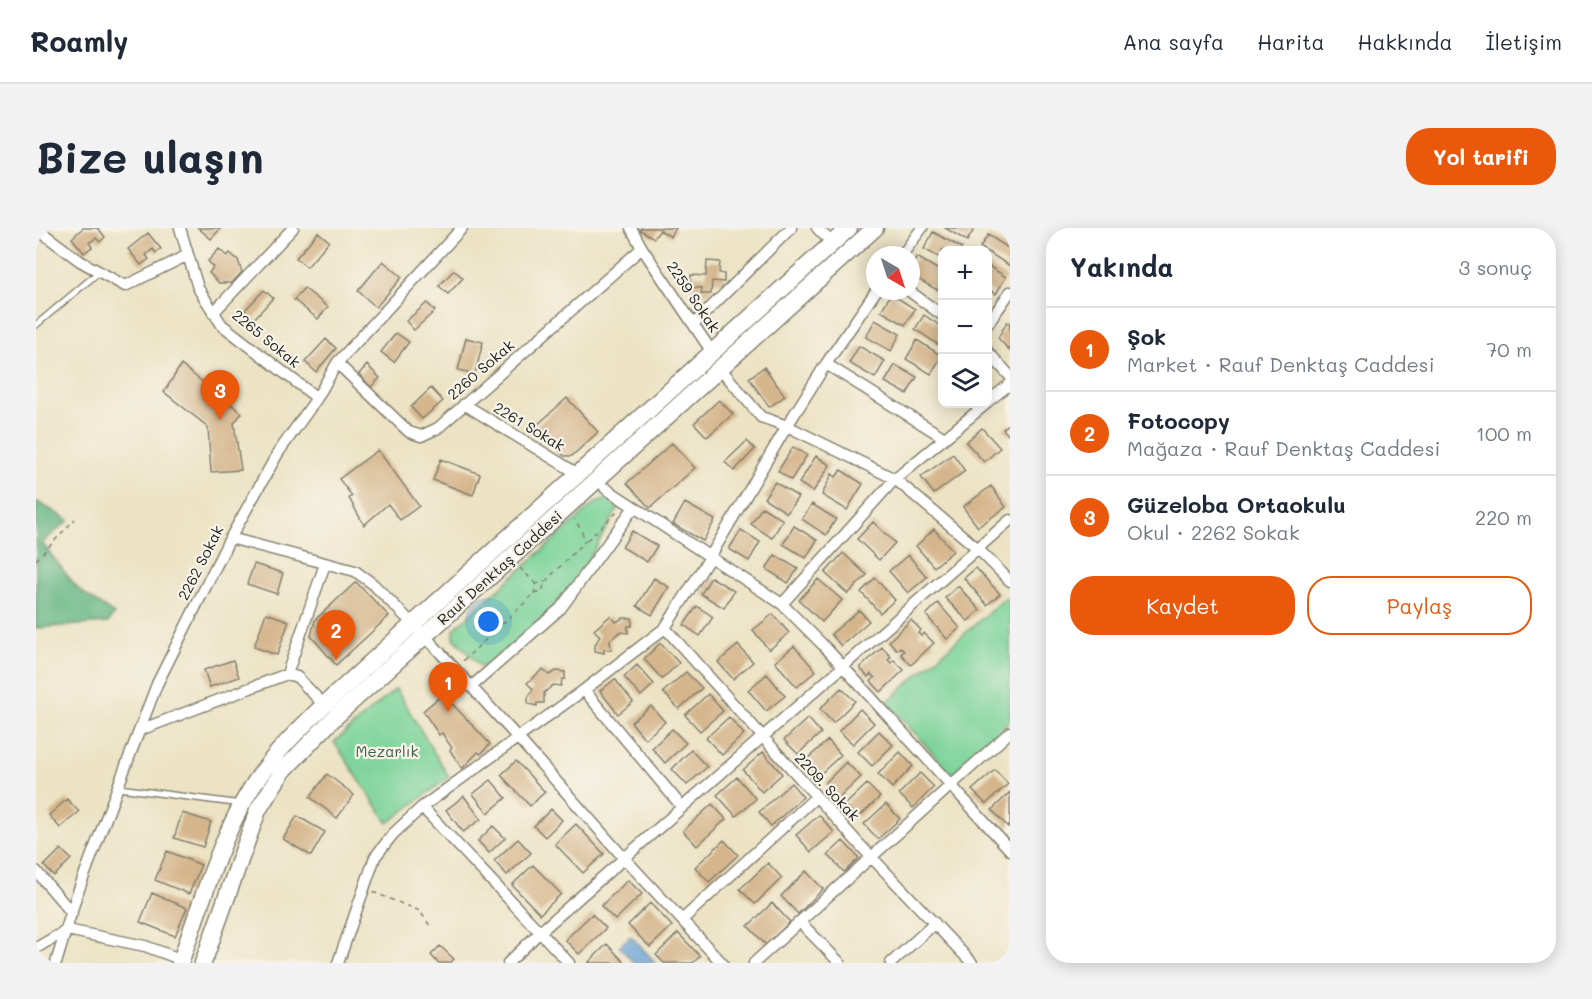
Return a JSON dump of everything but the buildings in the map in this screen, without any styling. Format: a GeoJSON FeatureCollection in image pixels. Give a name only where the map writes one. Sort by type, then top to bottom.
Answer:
{"type":"FeatureCollection","features":[{"type":"Feature","properties":{"kind":"main road","name":"Rauf Denktaş Caddesi"},"geometry":{"type":"LineString","coordinates":[[203,963],[258,810],[282,772],[419,630],[578,474],[849,228]]}},
{"type":"Feature","properties":{"kind":"main road","name":"Rauf Denktaş Caddesi"},"geometry":{"type":"LineString","coordinates":[[180,963],[225,843],[241,807],[269,762],[324,705],[419,630],[720,368],[874,228]]}},
{"type":"Feature","properties":{"kind":"street","name":"2265 Sokak"},"geometry":{"type":"LineString","coordinates":[[180,228],[198,288],[222,325],[317,398]]}},
{"type":"Feature","properties":{"kind":"street"},"geometry":{"type":"LineString","coordinates":[[213,313],[293,228]]}},
{"type":"Feature","properties":{"kind":"street","name":"2262 Sokak"},"geometry":{"type":"LineString","coordinates":[[56,963],[68,930],[76,897],[157,684],[230,538],[278,453],[317,398],[338,363],[462,228]]}},
{"type":"Feature","properties":{"kind":"street","name":"2259 Sokak"},"geometry":{"type":"LineString","coordinates":[[631,228],[712,352]]}},
{"type":"Feature","properties":{"kind":"street"},"geometry":{"type":"LineString","coordinates":[[694,324],[790,228]]}},
{"type":"Feature","properties":{"kind":"street"},"geometry":{"type":"LineString","coordinates":[[817,228],[832,243]]}},
{"type":"Feature","properties":{"kind":"street"},"geometry":{"type":"LineString","coordinates":[[909,246],[922,228]]}},
{"type":"Feature","properties":{"kind":"street"},"geometry":{"type":"LineString","coordinates":[[37,229],[80,261],[125,285],[188,255]]}},
{"type":"Feature","properties":{"kind":"street","name":"2260 Sokak"},"geometry":{"type":"LineString","coordinates":[[338,363],[408,432],[422,435],[438,428],[642,248]]}},
{"type":"Feature","properties":{"kind":"street"},"geometry":{"type":"LineString","coordinates":[[992,318],[1010,292]]}},
{"type":"Feature","properties":{"kind":"street"},"geometry":{"type":"LineString","coordinates":[[920,299],[938,312]]}},
{"type":"Feature","properties":{"kind":"street"},"geometry":{"type":"LineString","coordinates":[[338,963],[375,857],[393,834],[422,807],[584,690],[665,628],[786,426],[825,364],[870,300]]}},
{"type":"Feature","properties":{"kind":"street"},"geometry":{"type":"LineString","coordinates":[[990,354],[1010,376]]}},
{"type":"Feature","properties":{"kind":"street"},"geometry":{"type":"LineString","coordinates":[[825,364],[944,437]]}},
{"type":"Feature","properties":{"kind":"street"},"geometry":{"type":"LineString","coordinates":[[720,368],[761,417],[786,426],[896,479],[977,548],[1010,581]]}},
{"type":"Feature","properties":{"kind":"street"},"geometry":{"type":"LineString","coordinates":[[992,399],[1010,384]]}},
{"type":"Feature","properties":{"kind":"street","name":"2261 Sokak"},"geometry":{"type":"LineString","coordinates":[[464,404],[578,474]]}},
{"type":"Feature","properties":{"kind":"street"},"geometry":{"type":"LineString","coordinates":[[782,604],[896,479],[981,408]]}},
{"type":"Feature","properties":{"kind":"street"},"geometry":{"type":"LineString","coordinates":[[605,488],[782,604],[843,666],[1010,850]]}},
{"type":"Feature","properties":{"kind":"street"},"geometry":{"type":"LineString","coordinates":[[471,687],[561,608],[631,505]]}},
{"type":"Feature","properties":{"kind":"street"},"geometry":{"type":"LineString","coordinates":[[508,963],[540,932],[1010,520]]}},
{"type":"Feature","properties":{"kind":"street"},"geometry":{"type":"LineString","coordinates":[[230,538],[355,571],[373,584],[419,630],[624,858],[722,963]]}},
{"type":"Feature","properties":{"kind":"street"},"geometry":{"type":"LineString","coordinates":[[287,674],[325,564]]}},
{"type":"Feature","properties":{"kind":"street","name":"2209. Sokak"},"geometry":{"type":"LineString","coordinates":[[665,628],[761,738],[972,963]]}},
{"type":"Feature","properties":{"kind":"street"},"geometry":{"type":"LineString","coordinates":[[140,730],[287,674],[297,677],[324,705]]}},
{"type":"Feature","properties":{"kind":"street"},"geometry":{"type":"LineString","coordinates":[[584,690],[682,807]]}},
{"type":"Feature","properties":{"kind":"street"},"geometry":{"type":"LineString","coordinates":[[754,963],[1010,732]]}},
{"type":"Feature","properties":{"kind":"street"},"geometry":{"type":"LineString","coordinates":[[682,920],[816,797]]}},
{"type":"Feature","properties":{"kind":"street"},"geometry":{"type":"LineString","coordinates":[[422,807],[569,963]]}},
{"type":"Feature","properties":{"kind":"street"},"geometry":{"type":"LineString","coordinates":[[36,871],[72,913]]}},
{"type":"Feature","properties":{"kind":"street"},"geometry":{"type":"LineString","coordinates":[[800,922],[840,963]]}},
{"type":"Feature","properties":{"kind":"street"},"geometry":{"type":"LineString","coordinates":[[891,963],[935,923]]}},
{"type":"Feature","properties":{"kind":"street"},"geometry":{"type":"LineString","coordinates":[[36,948],[68,930],[145,946],[177,958],[180,963]]}},
{"type":"Feature","properties":{"kind":"lane"},"geometry":{"type":"LineString","coordinates":[[36,325],[99,272]]}},
{"type":"Feature","properties":{"kind":"lane"},"geometry":{"type":"LineString","coordinates":[[119,788],[234,803]]}},
{"type":"Feature","properties":{"kind":"path"},"geometry":{"type":"LineString","coordinates":[[454,669],[534,594],[542,592],[545,582],[586,540],[631,505]]}},
{"type":"Feature","properties":{"kind":"path"},"geometry":{"type":"LineString","coordinates":[[573,516],[586,540]]}},
{"type":"Feature","properties":{"kind":"path"},"geometry":{"type":"LineString","coordinates":[[36,560],[75,519]]}},
{"type":"Feature","properties":{"kind":"path"},"geometry":{"type":"LineString","coordinates":[[518,566],[536,584]]}},
{"type":"Feature","properties":{"kind":"path"},"geometry":{"type":"LineString","coordinates":[[536,584],[545,582]]}},
{"type":"Feature","properties":{"kind":"path"},"geometry":{"type":"LineString","coordinates":[[534,594],[536,584]]}},
{"type":"Feature","properties":{"kind":"path"},"geometry":{"type":"LineString","coordinates":[[364,888],[420,911],[430,926]]}},
{"type":"Feature","properties":{"kind":"green space"},"geometry":{"type":"Polygon","coordinates":[[[609,498],[619,507],[576,581],[552,611],[486,666],[481,667],[454,638],[454,629],[594,504],[609,498]]]}},
{"type":"Feature","properties":{"kind":"green space"},"geometry":{"type":"Polygon","coordinates":[[[36,501],[69,520],[42,543],[78,589],[114,614],[108,623],[36,628],[36,501]]]}},
{"type":"Feature","properties":{"kind":"green space"},"geometry":{"type":"Polygon","coordinates":[[[1005,598],[1010,602],[1010,720],[952,775],[887,702],[1005,598]]]}},
{"type":"Feature","properties":{"kind":"green space","name":"Mezarlık"},"geometry":{"type":"Polygon","coordinates":[[[396,689],[449,777],[388,823],[334,742],[396,689]]]}},
{"type":"Feature","properties":{"kind":"water"},"geometry":{"type":"Polygon","coordinates":[[[631,936],[654,963],[634,963],[619,946],[631,936]]]}},
{"type":"Feature","properties":{"kind":"place","name":"Güzeloba Ortaokulu"},"geometry":{"type":"Point","coordinates":[220,420]}},
{"type":"Feature","properties":{"kind":"place","name":"Fotocopy"},"geometry":{"type":"Point","coordinates":[336,660]}},
{"type":"Feature","properties":{"kind":"place","name":"Şok"},"geometry":{"type":"Point","coordinates":[448,712]}}]}
